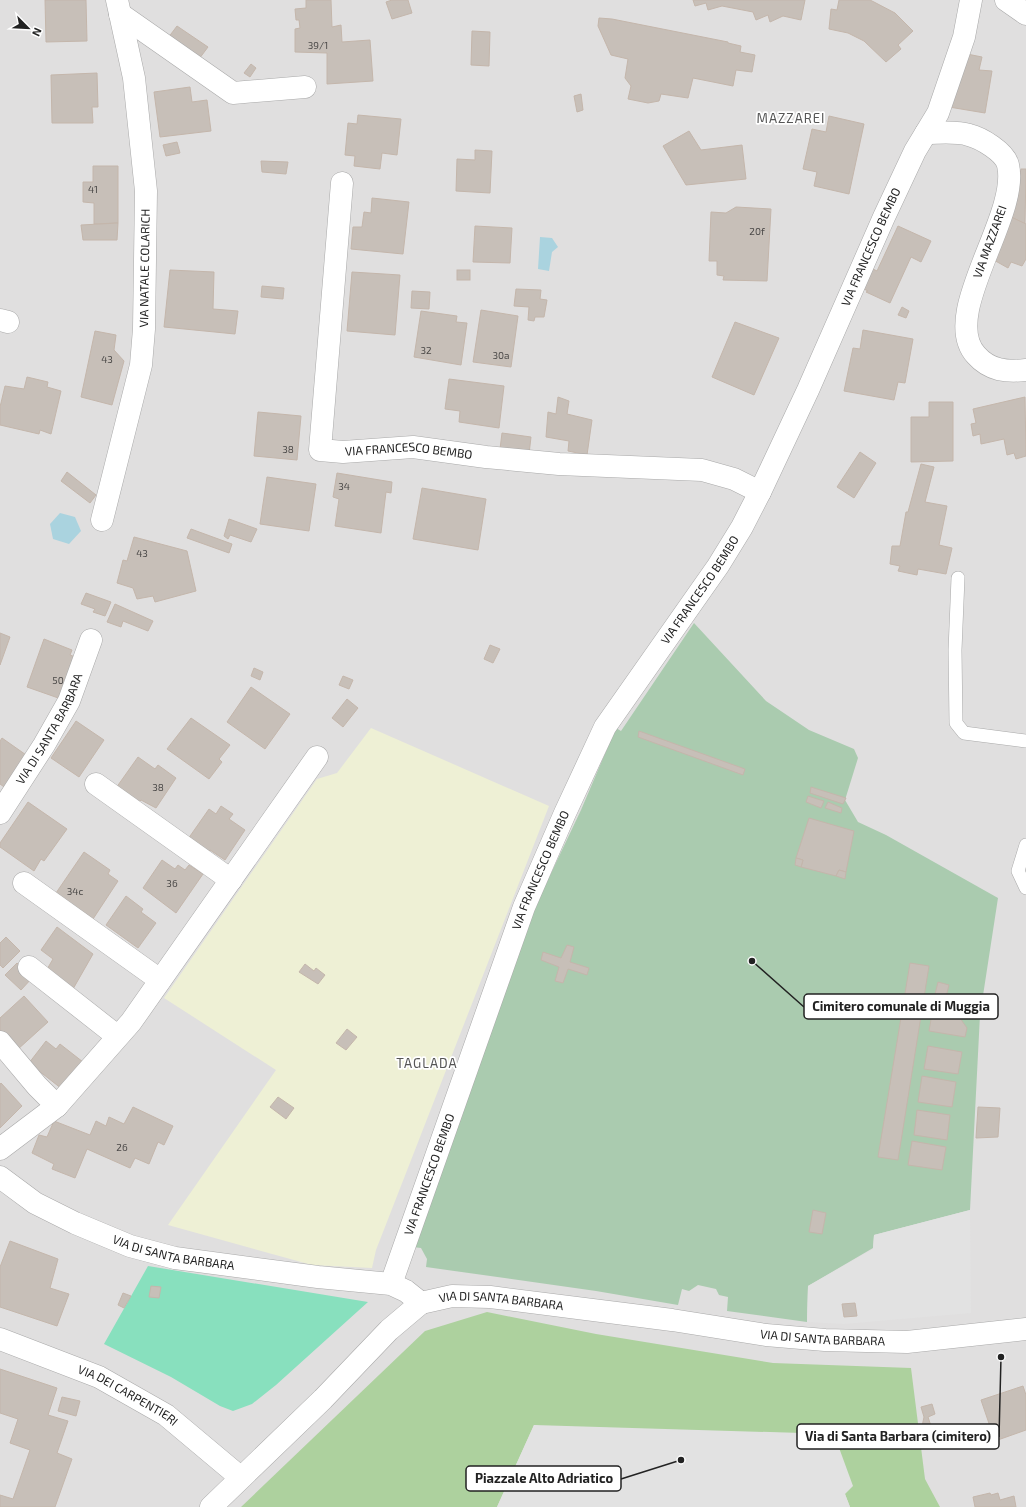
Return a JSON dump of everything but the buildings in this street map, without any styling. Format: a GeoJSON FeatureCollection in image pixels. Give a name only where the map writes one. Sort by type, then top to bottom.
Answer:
{"type":"FeatureCollection","features":[{"type":"Feature","properties":{"kind":"street","name":"VIA FRANCESCO BEMBO"},"geometry":{"type":"LineString","coordinates":[[390,1284],[524,907],[575,791],[605,727],[718,566],[742,527],[760,492],[808,390],[884,217],[915,151],[938,113],[961,44],[971,0]]}},
{"type":"Feature","properties":{"kind":"street"},"geometry":{"type":"LineString","coordinates":[[1006,0],[1026,14]]}},
{"type":"Feature","properties":{"kind":"street","name":"VIA NATALE COLARICH"},"geometry":{"type":"LineString","coordinates":[[119,7],[233,93],[305,87]]}},
{"type":"Feature","properties":{"kind":"street","name":"VIA NATALE COLARICH"},"geometry":{"type":"LineString","coordinates":[[102,520],[141,365],[144,330],[146,191],[134,78],[119,7]]}},
{"type":"Feature","properties":{"kind":"street","name":"VIA MAZZAREI"},"geometry":{"type":"LineString","coordinates":[[926,133],[968,134],[994,147],[1008,164],[1010,182],[1002,211],[976,281],[969,306],[965,336],[971,350],[981,360],[997,370],[1026,370]]}},
{"type":"Feature","properties":{"kind":"street","name":"VIA FRANCESCO BEMBO"},"geometry":{"type":"LineString","coordinates":[[342,184],[320,450],[342,452],[413,447],[486,457],[559,464],[702,470],[734,479],[760,492]]}},
{"type":"Feature","properties":{"kind":"street","name":"VIA DI SANTA BARBARA"},"geometry":{"type":"LineString","coordinates":[[0,813],[44,745],[69,701],[91,640]]}},
{"type":"Feature","properties":{"kind":"street"},"geometry":{"type":"LineString","coordinates":[[0,1149],[57,1106],[130,1022],[317,757]]}},
{"type":"Feature","properties":{"kind":"street"},"geometry":{"type":"LineString","coordinates":[[96,784],[231,880]]}},
{"type":"Feature","properties":{"kind":"street"},"geometry":{"type":"LineString","coordinates":[[24,883],[160,980]]}},
{"type":"Feature","properties":{"kind":"street"},"geometry":{"type":"LineString","coordinates":[[29,967],[117,1036]]}},
{"type":"Feature","properties":{"kind":"street"},"geometry":{"type":"LineString","coordinates":[[0,1042],[37,1086],[57,1106]]}},
{"type":"Feature","properties":{"kind":"street","name":"VIA DI SANTA BARBARA"},"geometry":{"type":"LineString","coordinates":[[0,1176],[35,1203],[75,1223],[130,1246],[175,1258],[318,1277],[390,1284],[406,1291],[421,1303],[452,1296],[490,1297],[672,1320],[766,1335],[825,1340],[907,1342],[1026,1329]]}},
{"type":"Feature","properties":{"kind":"street"},"geometry":{"type":"LineString","coordinates":[[210,1507],[324,1399],[389,1330],[421,1303]]}},
{"type":"Feature","properties":{"kind":"street","name":"VIA DEI CARPENTIERI"},"geometry":{"type":"LineString","coordinates":[[0,1339],[99,1377],[166,1415],[240,1477]]}},
{"type":"Feature","properties":{"kind":"lane"},"geometry":{"type":"LineString","coordinates":[[958,578],[955,650],[956,723],[964,733],[1026,741]]}},
{"type":"Feature","properties":{"kind":"lane"},"geometry":{"type":"LineString","coordinates":[[1026,845],[1018,871],[1026,888]]}},
{"type":"Feature","properties":{"kind":"shaded area"},"geometry":{"type":"Polygon","coordinates":[[[0,0],[1026,0],[1026,1507],[0,1507],[0,0]]]}},
{"type":"Feature","properties":{"kind":"shaded area"},"geometry":{"type":"Polygon","coordinates":[[[970,1210],[971,1313],[844,1324],[807,1322],[808,1286],[873,1249],[874,1235],[970,1210]]]}},
{"type":"Feature","properties":{"kind":"shaded area"},"geometry":{"type":"Polygon","coordinates":[[[534,1425],[834,1434],[853,1486],[845,1494],[850,1507],[497,1507],[534,1425]]]}},
{"type":"Feature","properties":{"kind":"green space"},"geometry":{"type":"Polygon","coordinates":[[[694,623],[766,701],[809,730],[854,749],[858,758],[845,800],[858,822],[886,835],[998,898],[980,1015],[970,1210],[874,1235],[873,1248],[808,1286],[807,1322],[727,1311],[728,1297],[719,1295],[716,1289],[698,1285],[689,1291],[682,1289],[678,1305],[596,1291],[426,1267],[427,1259],[421,1248],[413,1247],[535,907],[581,810],[616,728],[621,731],[694,623]]]}},
{"type":"Feature","properties":{"kind":"green space"},"geometry":{"type":"Polygon","coordinates":[[[371,728],[549,806],[376,1250],[372,1268],[312,1265],[168,1225],[276,1070],[164,998],[317,779],[337,773],[371,728]]]}},
{"type":"Feature","properties":{"kind":"green space"},"geometry":{"type":"Polygon","coordinates":[[[148,1266],[368,1302],[276,1385],[252,1404],[233,1411],[220,1406],[171,1377],[104,1344],[148,1266]]]}},
{"type":"Feature","properties":{"kind":"green space"},"geometry":{"type":"Polygon","coordinates":[[[487,1312],[596,1334],[773,1363],[911,1368],[925,1479],[940,1507],[850,1507],[845,1494],[534,1425],[497,1507],[241,1507],[425,1331],[487,1312]]]}},
{"type":"Feature","properties":{"kind":"water"},"geometry":{"type":"Polygon","coordinates":[[[540,237],[552,238],[558,247],[552,252],[549,271],[538,269],[540,237]]]}},
{"type":"Feature","properties":{"kind":"water"},"geometry":{"type":"Polygon","coordinates":[[[60,513],[75,517],[81,531],[69,544],[53,539],[50,524],[60,513]]]}},
{"type":"Feature","properties":{"kind":"place","name":"Cimitero comunale di Muggia"},"geometry":{"type":"Point","coordinates":[752,961]}},
{"type":"Feature","properties":{"kind":"place","name":"Via di Santa Barbara (cimitero)"},"geometry":{"type":"Point","coordinates":[1001,1357]}},
{"type":"Feature","properties":{"kind":"place","name":"Piazzale Alto Adriatico"},"geometry":{"type":"Point","coordinates":[681,1460]}},
{"type":"Feature","properties":{"kind":"district","name":"MAZZAREI"},"geometry":{"type":"Point","coordinates":[791,118]}},
{"type":"Feature","properties":{"kind":"district","name":"TAGLADA"},"geometry":{"type":"Point","coordinates":[427,1063]}}]}
